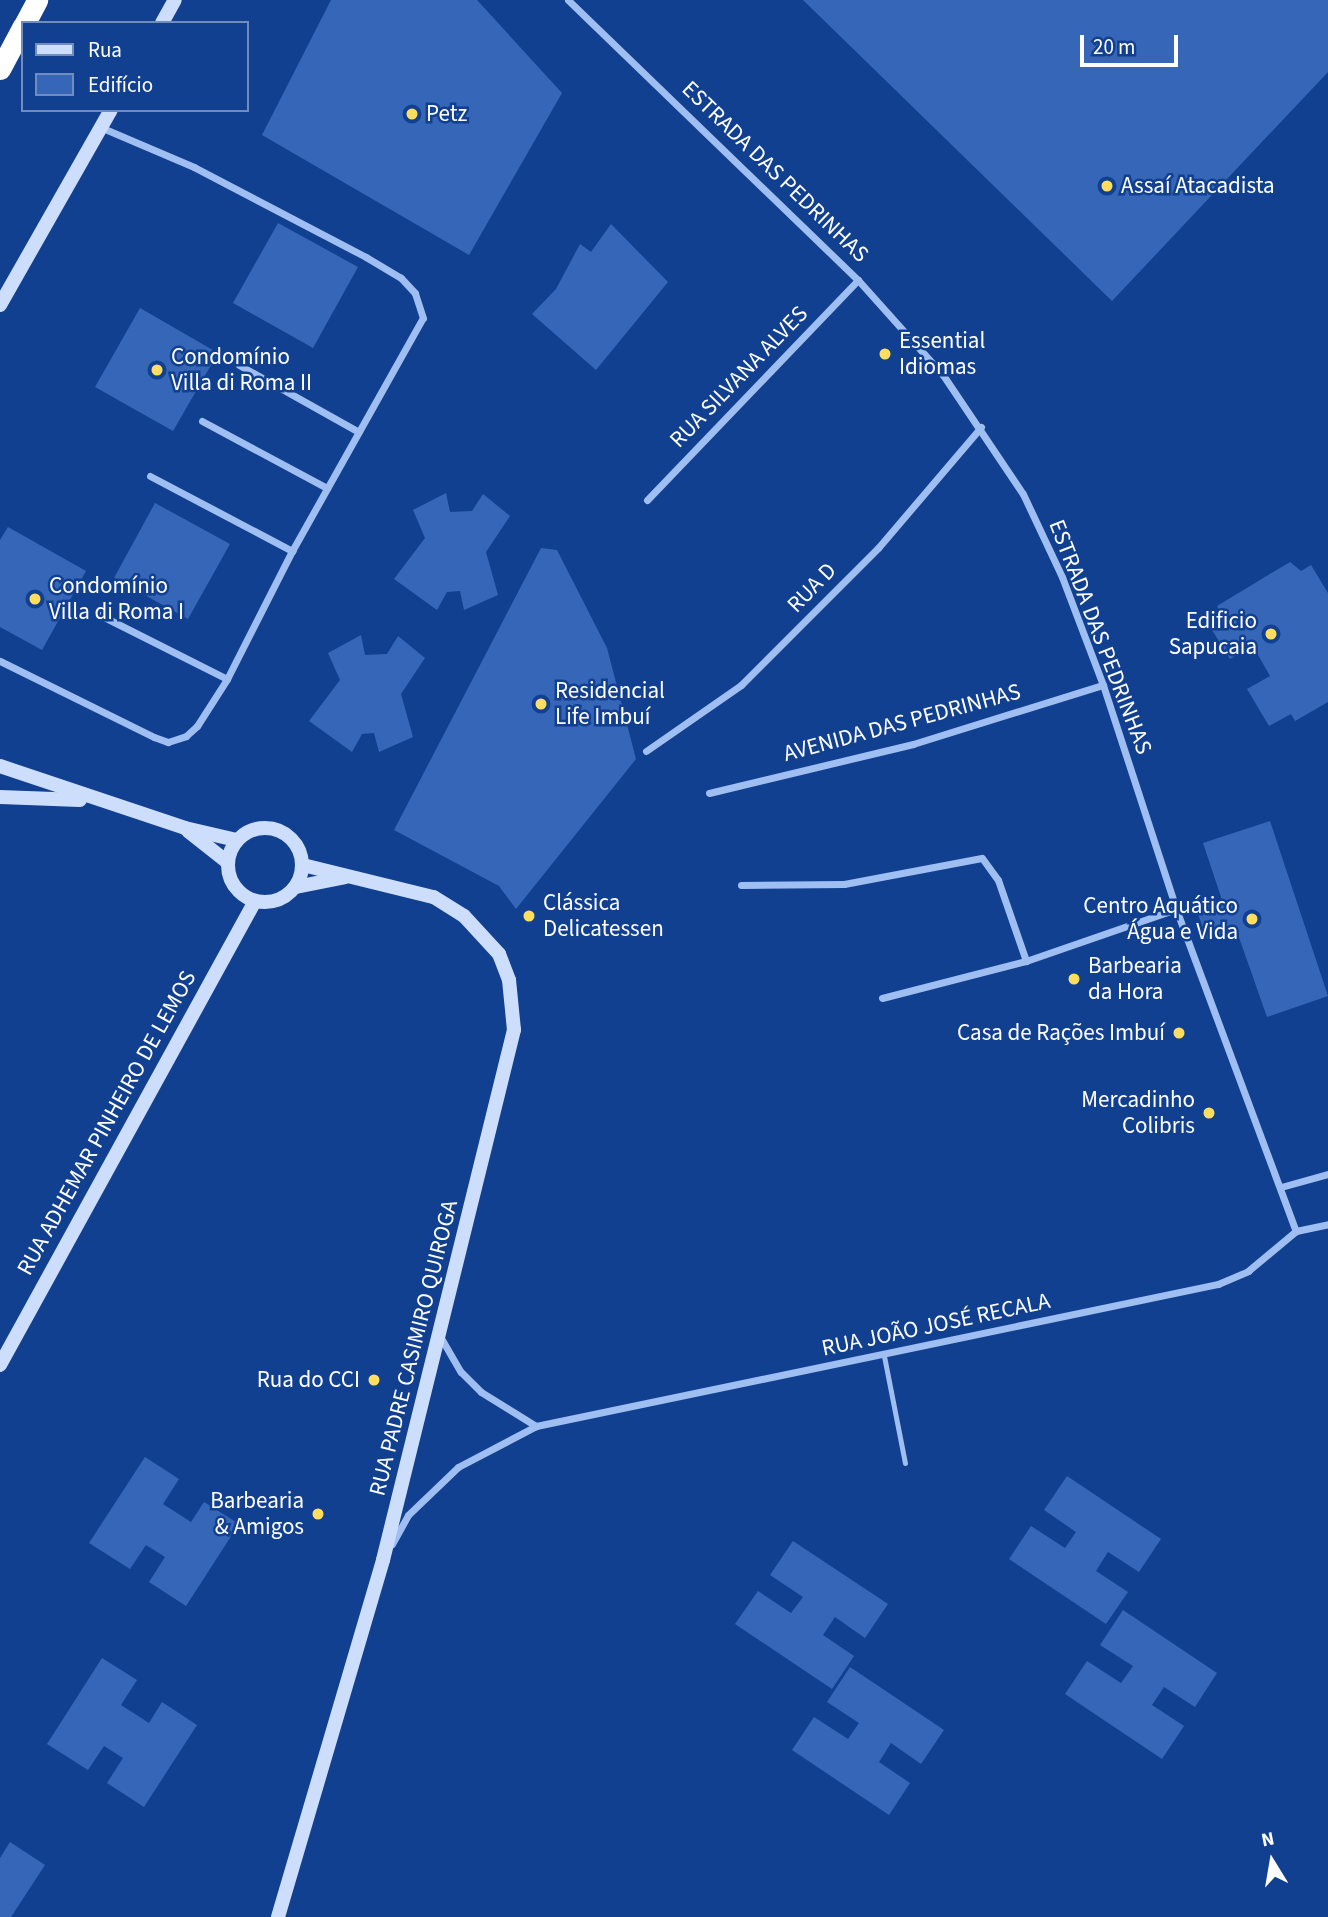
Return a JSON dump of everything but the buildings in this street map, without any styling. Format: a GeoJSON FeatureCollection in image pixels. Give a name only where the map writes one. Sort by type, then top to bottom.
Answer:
{"type":"FeatureCollection","features":[{"type":"Feature","properties":{"kind":"highway"},"geometry":{"type":"LineString","coordinates":[[26,21],[37,0]]}},
{"type":"Feature","properties":{"kind":"highway"},"geometry":{"type":"LineString","coordinates":[[0,69],[21,30]]}},
{"type":"Feature","properties":{"kind":"street"},"geometry":{"type":"LineString","coordinates":[[163,21],[175,0]]}},
{"type":"Feature","properties":{"kind":"street","name":"ESTRADA DAS PEDRINHAS"},"geometry":{"type":"LineString","coordinates":[[568,0],[858,280],[943,375],[981,427],[1023,494],[1062,577],[1103,685],[1176,909],[1296,1231]]}},
{"type":"Feature","properties":{"kind":"street"},"geometry":{"type":"LineString","coordinates":[[0,305],[110,112]]}},
{"type":"Feature","properties":{"kind":"street"},"geometry":{"type":"LineString","coordinates":[[0,661],[168,742],[179,741],[197,726],[227,679],[292,551],[419,332],[423,318],[415,293],[401,278],[194,167],[100,127]]}},
{"type":"Feature","properties":{"kind":"street","name":"RUA SILVANA ALVES"},"geometry":{"type":"LineString","coordinates":[[647,499],[858,280]]}},
{"type":"Feature","properties":{"kind":"street"},"geometry":{"type":"LineString","coordinates":[[239,365],[359,432]]}},
{"type":"Feature","properties":{"kind":"street"},"geometry":{"type":"LineString","coordinates":[[202,421],[327,488]]}},
{"type":"Feature","properties":{"kind":"street","name":"RUA D"},"geometry":{"type":"LineString","coordinates":[[646,751],[741,685],[878,548],[981,427]]}},
{"type":"Feature","properties":{"kind":"street"},"geometry":{"type":"LineString","coordinates":[[150,476],[292,551]]}},
{"type":"Feature","properties":{"kind":"street"},"geometry":{"type":"LineString","coordinates":[[100,615],[227,679]]}},
{"type":"Feature","properties":{"kind":"street","name":"AVENIDA DAS PEDRINHAS"},"geometry":{"type":"LineString","coordinates":[[709,793],[913,744],[1103,685]]}},
{"type":"Feature","properties":{"kind":"street"},"geometry":{"type":"LineString","coordinates":[[0,766],[184,828],[236,840]]}},
{"type":"Feature","properties":{"kind":"street"},"geometry":{"type":"LineString","coordinates":[[0,797],[102,801]]}},
{"type":"Feature","properties":{"kind":"street"},"geometry":{"type":"LineString","coordinates":[[184,828],[226,861]]}},
{"type":"Feature","properties":{"kind":"street"},"geometry":{"type":"LineString","coordinates":[[256,828],[278,830],[297,844],[303,865],[296,887],[277,902],[254,903],[232,887],[226,861],[236,840],[256,828]]}},
{"type":"Feature","properties":{"kind":"street"},"geometry":{"type":"LineString","coordinates":[[741,885],[844,884],[982,858],[998,880],[1026,961]]}},
{"type":"Feature","properties":{"kind":"street","name":"RUA PADRE CASIMIRO QUIROGA"},"geometry":{"type":"LineString","coordinates":[[278,1917],[383,1560],[510,1061],[514,1030],[512,992],[499,954],[464,916],[433,897],[303,865]]}},
{"type":"Feature","properties":{"kind":"street","name":"RUA PADRE CASIMIRO QUIROGA"},"geometry":{"type":"LineString","coordinates":[[296,887],[350,876]]}},
{"type":"Feature","properties":{"kind":"street","name":"RUA ADHEMAR PINHEIRO DE LEMOS"},"geometry":{"type":"LineString","coordinates":[[0,1365],[254,903]]}},
{"type":"Feature","properties":{"kind":"street"},"geometry":{"type":"LineString","coordinates":[[882,998],[1026,961],[1176,909]]}},
{"type":"Feature","properties":{"kind":"street"},"geometry":{"type":"LineString","coordinates":[[1281,1187],[1328,1174]]}},
{"type":"Feature","properties":{"kind":"street","name":"RUA JOÃO JOSÉ RECALA"},"geometry":{"type":"LineString","coordinates":[[383,1560],[408,1515],[430,1491],[458,1467],[536,1426],[884,1356],[1218,1284],[1248,1271],[1296,1231],[1328,1224]]}},
{"type":"Feature","properties":{"kind":"street"},"geometry":{"type":"LineString","coordinates":[[441,1338],[461,1372],[481,1392],[536,1426]]}},
{"type":"Feature","properties":{"kind":"lane"},"geometry":{"type":"LineString","coordinates":[[884,1356],[905,1463]]}},
{"type":"Feature","properties":{"kind":"place","name":"Petz"},"geometry":{"type":"Point","coordinates":[412,114]}},
{"type":"Feature","properties":{"kind":"place","name":"Assaí Atacadista"},"geometry":{"type":"Point","coordinates":[1107,186]}},
{"type":"Feature","properties":{"kind":"place","name":"Essential Idiomas"},"geometry":{"type":"Point","coordinates":[885,354]}},
{"type":"Feature","properties":{"kind":"place","name":"Condomínio Villa di Roma II"},"geometry":{"type":"Point","coordinates":[157,370]}},
{"type":"Feature","properties":{"kind":"place","name":"Condomínio Villa di Roma I"},"geometry":{"type":"Point","coordinates":[35,599]}},
{"type":"Feature","properties":{"kind":"place","name":"Edificio Sapucaia"},"geometry":{"type":"Point","coordinates":[1271,634]}},
{"type":"Feature","properties":{"kind":"place","name":"Residencial Life Imbuí"},"geometry":{"type":"Point","coordinates":[541,704]}},
{"type":"Feature","properties":{"kind":"place","name":"Clássica Delicatessen"},"geometry":{"type":"Point","coordinates":[529,916]}},
{"type":"Feature","properties":{"kind":"place","name":"Centro Aquático Água e Vida"},"geometry":{"type":"Point","coordinates":[1252,919]}},
{"type":"Feature","properties":{"kind":"place","name":"Barbearia da Hora"},"geometry":{"type":"Point","coordinates":[1074,979]}},
{"type":"Feature","properties":{"kind":"place","name":"Casa de Rações Imbuí"},"geometry":{"type":"Point","coordinates":[1179,1033]}},
{"type":"Feature","properties":{"kind":"place","name":"Mercadinho Colibris"},"geometry":{"type":"Point","coordinates":[1209,1113]}},
{"type":"Feature","properties":{"kind":"place","name":"Rua do CCI"},"geometry":{"type":"Point","coordinates":[374,1380]}},
{"type":"Feature","properties":{"kind":"place","name":"Barbearia & Amigos"},"geometry":{"type":"Point","coordinates":[318,1514]}}]}
